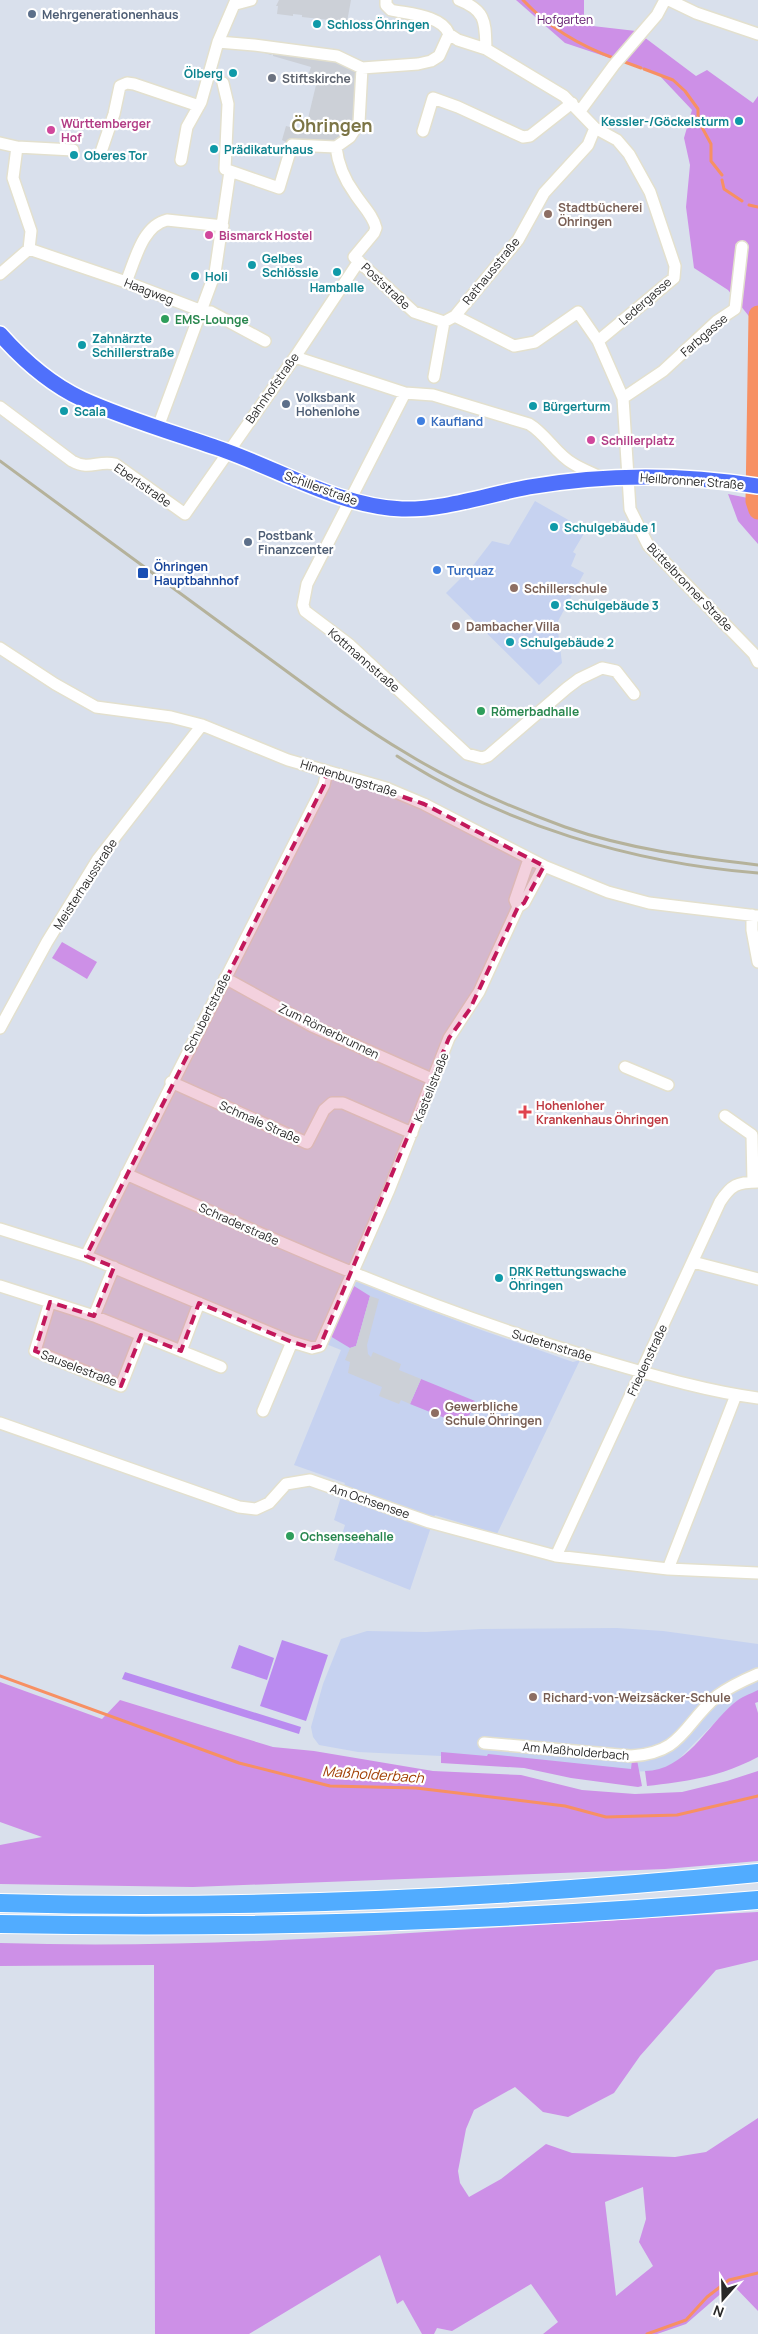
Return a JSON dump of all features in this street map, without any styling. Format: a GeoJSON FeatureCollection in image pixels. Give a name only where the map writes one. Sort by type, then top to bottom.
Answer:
{"type":"FeatureCollection","features":[{"type":"Feature","properties":{"kind":"highway"},"geometry":{"type":"LineString","coordinates":[[0,1903],[166,1906],[409,1898],[638,1885],[758,1873]]}},
{"type":"Feature","properties":{"kind":"highway"},"geometry":{"type":"LineString","coordinates":[[0,1924],[284,1925],[531,1916],[639,1910],[758,1900]]}},
{"type":"Feature","properties":{"kind":"main road","name":"Schillerstraße"},"geometry":{"type":"LineString","coordinates":[[0,334],[34,368]]}},
{"type":"Feature","properties":{"kind":"main road","name":"Schillerstraße"},"geometry":{"type":"LineString","coordinates":[[0,348],[11,357],[34,368],[81,398],[350,500],[373,506],[402,509],[439,507],[532,486],[627,478]]}},
{"type":"Feature","properties":{"kind":"main road","name":"Heilbronner Straße"},"geometry":{"type":"LineString","coordinates":[[627,478],[733,482],[758,486]]}},
{"type":"Feature","properties":{"kind":"street"},"geometry":{"type":"LineString","coordinates":[[181,160],[187,127],[199,106],[218,42],[236,2],[251,0]]}},
{"type":"Feature","properties":{"kind":"street","name":"Ledergasse"},"geometry":{"type":"LineString","coordinates":[[386,0],[386,5],[391,10],[435,20],[442,24],[449,34],[458,40],[486,49],[532,76],[576,107],[595,128],[616,140],[629,154],[650,192],[675,266],[674,278],[598,341]]}},
{"type":"Feature","properties":{"kind":"street"},"geometry":{"type":"LineString","coordinates":[[459,0],[470,5],[482,15],[485,22],[486,49]]}},
{"type":"Feature","properties":{"kind":"street"},"geometry":{"type":"LineString","coordinates":[[423,132],[433,98],[523,137],[530,136],[576,107],[657,15],[665,0]]}},
{"type":"Feature","properties":{"kind":"street"},"geometry":{"type":"LineString","coordinates":[[669,0],[696,12],[758,34]]}},
{"type":"Feature","properties":{"kind":"street"},"geometry":{"type":"LineString","coordinates":[[218,42],[337,56],[362,68],[418,64],[431,61],[439,56],[449,34]]}},
{"type":"Feature","properties":{"kind":"street"},"geometry":{"type":"LineString","coordinates":[[227,170],[279,188],[292,145],[336,147],[350,137],[359,123],[362,68]]}},
{"type":"Feature","properties":{"kind":"street"},"geometry":{"type":"LineString","coordinates":[[101,152],[114,114],[120,86],[127,83],[134,84],[199,106]]}},
{"type":"Feature","properties":{"kind":"street"},"geometry":{"type":"LineString","coordinates":[[158,428],[216,273],[223,226],[227,170],[228,104],[223,83]]}},
{"type":"Feature","properties":{"kind":"street","name":"Rathausstraße"},"geometry":{"type":"LineString","coordinates":[[455,316],[518,240],[544,193],[588,145],[595,128]]}},
{"type":"Feature","properties":{"kind":"street"},"geometry":{"type":"LineString","coordinates":[[0,143],[17,147],[74,150]]}},
{"type":"Feature","properties":{"kind":"street"},"geometry":{"type":"LineString","coordinates":[[0,274],[29,249],[31,231],[13,178],[17,147]]}},
{"type":"Feature","properties":{"kind":"street","name":"Bahnhofstraße"},"geometry":{"type":"LineString","coordinates":[[185,514],[295,357],[374,233],[375,222],[344,179],[338,165],[336,147]]}},
{"type":"Feature","properties":{"kind":"street"},"geometry":{"type":"LineString","coordinates":[[126,282],[151,227],[159,222],[167,220],[223,226]]}},
{"type":"Feature","properties":{"kind":"street","name":"Farbgasse"},"geometry":{"type":"LineString","coordinates":[[623,398],[663,371],[717,321],[735,309],[742,246]]}},
{"type":"Feature","properties":{"kind":"street","name":"Haagweg"},"geometry":{"type":"LineString","coordinates":[[29,249],[126,282],[202,312],[211,312],[265,341]]}},
{"type":"Feature","properties":{"kind":"street","name":"Poststraße"},"geometry":{"type":"LineString","coordinates":[[357,259],[414,312],[444,322]]}},
{"type":"Feature","properties":{"kind":"street"},"geometry":{"type":"LineString","coordinates":[[434,378],[444,322],[455,316],[514,346],[535,342],[578,312],[598,341],[623,398]]}},
{"type":"Feature","properties":{"kind":"street"},"geometry":{"type":"LineString","coordinates":[[295,357],[405,393],[433,395],[529,424],[540,430],[572,463],[586,468],[604,479]]}},
{"type":"Feature","properties":{"kind":"street"},"geometry":{"type":"LineString","coordinates":[[350,500],[405,393]]}},
{"type":"Feature","properties":{"kind":"street","name":"Büttelbronner Straße"},"geometry":{"type":"LineString","coordinates":[[623,398],[630,509],[648,545],[754,654],[758,662]]}},
{"type":"Feature","properties":{"kind":"street","name":"Ebertstraße"},"geometry":{"type":"LineString","coordinates":[[0,407],[72,461],[82,466],[93,466],[105,462],[115,464],[185,514]]}},
{"type":"Feature","properties":{"kind":"street","name":"Kottmannstraße"},"geometry":{"type":"LineString","coordinates":[[350,500],[307,584],[303,605],[305,611],[350,645],[467,754],[482,758],[488,756],[567,688],[579,679],[602,668],[616,671],[634,694]]}},
{"type":"Feature","properties":{"kind":"street","name":"Hindenburgstraße"},"geometry":{"type":"LineString","coordinates":[[0,648],[55,684],[96,707],[171,717],[202,726],[288,760],[386,788],[424,804],[529,859],[608,892],[649,903],[755,916]]}},
{"type":"Feature","properties":{"kind":"street","name":"Meisterhausstraße"},"geometry":{"type":"LineString","coordinates":[[0,1028],[47,942],[98,859],[202,726]]}},
{"type":"Feature","properties":{"kind":"street","name":"Schubertstraße"},"geometry":{"type":"LineString","coordinates":[[86,1256],[171,1082],[324,785],[327,770]]}},
{"type":"Feature","properties":{"kind":"street","name":"Kastellstraße"},"geometry":{"type":"LineString","coordinates":[[518,907],[514,900],[529,859]]}},
{"type":"Feature","properties":{"kind":"street","name":"Kastellstraße"},"geometry":{"type":"LineString","coordinates":[[292,1342],[312,1348],[320,1346],[412,1133],[450,1038],[474,1000],[518,907],[524,903],[544,866]]}},
{"type":"Feature","properties":{"kind":"street"},"geometry":{"type":"LineString","coordinates":[[755,916],[752,930],[758,962]]}},
{"type":"Feature","properties":{"kind":"street","name":"Zum Römerbrunnen"},"geometry":{"type":"LineString","coordinates":[[225,978],[312,1026],[434,1080]]}},
{"type":"Feature","properties":{"kind":"street"},"geometry":{"type":"LineString","coordinates":[[625,1067],[668,1085]]}},
{"type":"Feature","properties":{"kind":"street","name":"Schmale Straße"},"geometry":{"type":"LineString","coordinates":[[171,1082],[307,1143],[324,1110],[332,1103],[343,1103],[412,1133]]}},
{"type":"Feature","properties":{"kind":"street"},"geometry":{"type":"LineString","coordinates":[[725,1116],[752,1135],[755,1182]]}},
{"type":"Feature","properties":{"kind":"street","name":"Schraderstraße"},"geometry":{"type":"LineString","coordinates":[[126,1174],[240,1225],[353,1272]]}},
{"type":"Feature","properties":{"kind":"street","name":"Friedenstraße"},"geometry":{"type":"LineString","coordinates":[[556,1556],[720,1202],[729,1188],[738,1183],[755,1182]]}},
{"type":"Feature","properties":{"kind":"street"},"geometry":{"type":"LineString","coordinates":[[0,1230],[86,1256],[292,1342],[263,1411]]}},
{"type":"Feature","properties":{"kind":"street"},"geometry":{"type":"LineString","coordinates":[[693,1262],[758,1279]]}},
{"type":"Feature","properties":{"kind":"street"},"geometry":{"type":"LineString","coordinates":[[94,1316],[114,1267]]}},
{"type":"Feature","properties":{"kind":"street","name":"Sudetenstraße"},"geometry":{"type":"LineString","coordinates":[[353,1272],[379,1284],[501,1329],[641,1372],[736,1395],[758,1398]]}},
{"type":"Feature","properties":{"kind":"street"},"geometry":{"type":"LineString","coordinates":[[0,1286],[94,1316],[221,1367]]}},
{"type":"Feature","properties":{"kind":"street","name":"Sauselestraße"},"geometry":{"type":"LineString","coordinates":[[50,1302],[35,1351],[121,1386],[141,1335]]}},
{"type":"Feature","properties":{"kind":"street"},"geometry":{"type":"LineString","coordinates":[[181,1351],[199,1303]]}},
{"type":"Feature","properties":{"kind":"street"},"geometry":{"type":"LineString","coordinates":[[668,1569],[736,1395]]}},
{"type":"Feature","properties":{"kind":"street","name":"Am Ochsensee"},"geometry":{"type":"LineString","coordinates":[[0,1423],[238,1507],[256,1509],[269,1503],[286,1484],[310,1480],[436,1524],[556,1556],[668,1569],[758,1573]]}},
{"type":"Feature","properties":{"kind":"street","name":"Am Maßholderbach"},"geometry":{"type":"LineString","coordinates":[[484,1743],[631,1756],[648,1755],[665,1749],[679,1739],[716,1697],[758,1674]]}},
{"type":"Feature","properties":{"kind":"highlighted area"},"geometry":{"type":"Polygon","coordinates":[[[327,771],[424,804],[544,866],[524,903],[518,907],[470,1009],[449,1038],[320,1346],[312,1348],[292,1342],[199,1303],[181,1351],[141,1335],[121,1386],[35,1351],[50,1302],[94,1316],[114,1267],[86,1256],[324,785],[327,771]]]}},
{"type":"Feature","properties":{"kind":"shaded area"},"geometry":{"type":"Polygon","coordinates":[[[279,0],[351,0],[347,22],[302,17],[302,15],[277,14],[278,6],[276,6],[279,0]]]}},
{"type":"Feature","properties":{"kind":"shaded area"},"geometry":{"type":"Polygon","coordinates":[[[255,50],[304,52],[362,68],[359,123],[336,147],[292,145],[282,140],[286,126],[305,131],[316,85],[307,79],[311,67],[273,56],[273,53],[271,55],[255,50]]]}},
{"type":"Feature","properties":{"kind":"shaded area","name":"Schillerschule"},"geometry":{"type":"Polygon","coordinates":[[[535,501],[586,530],[573,552],[576,554],[571,566],[584,573],[557,623],[562,663],[539,685],[446,593],[472,567],[492,541],[509,545],[535,501]]]}},
{"type":"Feature","properties":{"kind":"shaded area","name":"Gewerbliche Schule Öhringen"},"geometry":{"type":"Polygon","coordinates":[[[357,1279],[389,1295],[484,1331],[573,1362],[580,1360],[497,1534],[435,1515],[410,1590],[334,1560],[345,1525],[334,1520],[345,1483],[294,1465],[341,1350],[326,1344],[357,1279]]]}},
{"type":"Feature","properties":{"kind":"shaded area"},"geometry":{"type":"Polygon","coordinates":[[[370,1296],[379,1299],[367,1345],[368,1354],[371,1357],[373,1352],[401,1364],[399,1370],[421,1379],[410,1404],[401,1400],[399,1404],[379,1396],[382,1387],[348,1373],[350,1362],[345,1360],[350,1348],[356,1346],[370,1296]]]}},
{"type":"Feature","properties":{"kind":"shaded area","name":"Richard-von-Weizsäcker-Schule"},"geometry":{"type":"Polygon","coordinates":[[[617,1628],[663,1631],[758,1644],[758,1691],[735,1702],[676,1762],[658,1771],[617,1772],[483,1758],[358,1752],[319,1745],[313,1737],[311,1727],[323,1684],[341,1639],[367,1631],[426,1632],[481,1629],[617,1628]]]}},
{"type":"Feature","properties":{"kind":"shaded area"},"geometry":{"type":"Polygon","coordinates":[[[282,1640],[328,1655],[306,1721],[260,1706],[282,1640]]]}},
{"type":"Feature","properties":{"kind":"shaded area"},"geometry":{"type":"Polygon","coordinates":[[[239,1645],[274,1658],[267,1680],[231,1668],[239,1645]]]}},
{"type":"Feature","properties":{"kind":"shaded area"},"geometry":{"type":"Polygon","coordinates":[[[125,1672],[301,1727],[299,1734],[122,1679],[125,1672]]]}},
{"type":"Feature","properties":{"kind":"green space","name":"Hofgarten"},"geometry":{"type":"Polygon","coordinates":[[[516,0],[584,0],[584,25],[636,31],[696,76],[707,70],[753,103],[758,96],[758,383],[752,381],[752,320],[728,290],[694,268],[686,207],[690,165],[684,138],[692,110],[658,74],[565,43],[516,0]]]}},
{"type":"Feature","properties":{"kind":"green space"},"geometry":{"type":"Polygon","coordinates":[[[728,494],[758,500],[758,544],[738,521],[728,494]]]}},
{"type":"Feature","properties":{"kind":"green space"},"geometry":{"type":"Polygon","coordinates":[[[62,942],[97,962],[87,979],[52,958],[62,942]]]}},
{"type":"Feature","properties":{"kind":"green space"},"geometry":{"type":"Polygon","coordinates":[[[354,1286],[370,1296],[356,1346],[350,1348],[330,1336],[354,1286]]]}},
{"type":"Feature","properties":{"kind":"green space"},"geometry":{"type":"Polygon","coordinates":[[[421,1379],[475,1401],[465,1426],[410,1404],[421,1379]]]}},
{"type":"Feature","properties":{"kind":"green space"},"geometry":{"type":"Polygon","coordinates":[[[0,1682],[102,1719],[120,1700],[273,1747],[314,1751],[433,1771],[521,1775],[582,1790],[635,1794],[682,1792],[758,1771],[758,1861],[665,1869],[193,1887],[0,1884],[0,1845],[42,1837],[0,1822],[0,1682]]]}},
{"type":"Feature","properties":{"kind":"green space"},"geometry":{"type":"Polygon","coordinates":[[[758,1690],[758,1702],[755,1703],[758,1713],[758,1757],[717,1774],[647,1786],[645,1771],[659,1769],[672,1764],[684,1756],[734,1703],[758,1690]]]}},
{"type":"Feature","properties":{"kind":"green space"},"geometry":{"type":"Polygon","coordinates":[[[441,1752],[487,1756],[488,1754],[631,1769],[632,1760],[637,1760],[642,1786],[571,1778],[524,1768],[441,1763],[441,1752]]]}},
{"type":"Feature","properties":{"kind":"green space"},"geometry":{"type":"Polygon","coordinates":[[[758,1912],[758,1960],[716,1970],[640,2056],[614,2093],[568,2117],[543,2112],[515,2087],[474,2110],[466,2129],[458,2171],[460,2183],[469,2197],[501,2179],[546,2144],[572,2153],[675,2157],[706,2152],[758,2118],[758,2311],[732,2284],[686,2324],[657,2334],[543,2334],[558,2322],[531,2284],[452,2331],[437,2328],[434,2334],[422,2334],[403,2300],[397,2304],[380,2255],[249,2334],[155,2334],[154,1965],[0,1966],[0,1943],[190,1943],[285,1940],[758,1912]],[[643,2187],[605,2202],[616,2296],[653,2266],[639,2242],[646,2219],[643,2187]]]}},
{"type":"Feature","properties":{"kind":"waterway"},"geometry":{"type":"LineString","coordinates":[[523,0],[554,28],[578,42],[616,59]]}},
{"type":"Feature","properties":{"kind":"waterway"},"geometry":{"type":"LineString","coordinates":[[622,61],[641,68]]}},
{"type":"Feature","properties":{"kind":"waterway"},"geometry":{"type":"LineString","coordinates":[[644,69],[673,80],[685,91],[698,109],[698,120],[711,144],[711,161],[722,175]]}},
{"type":"Feature","properties":{"kind":"waterway"},"geometry":{"type":"LineString","coordinates":[[722,180],[724,189],[742,201]]}},
{"type":"Feature","properties":{"kind":"waterway"},"geometry":{"type":"LineString","coordinates":[[749,205],[758,207]]}},
{"type":"Feature","properties":{"kind":"waterway"},"geometry":{"type":"LineString","coordinates":[[758,315],[755,501],[758,510]]}},
{"type":"Feature","properties":{"kind":"waterway","name":"Maßholderbach"},"geometry":{"type":"LineString","coordinates":[[0,1676],[239,1763],[330,1786],[416,1788],[565,1806],[606,1817],[677,1815],[758,1796]]}},
{"type":"Feature","properties":{"kind":"waterway"},"geometry":{"type":"LineString","coordinates":[[647,2334],[686,2320],[707,2297],[729,2280],[758,2273]]}},
{"type":"Feature","properties":{"kind":"railway"},"geometry":{"type":"LineString","coordinates":[[0,461],[341,711],[384,740],[444,775],[504,803],[589,835],[636,847],[758,865]]}},
{"type":"Feature","properties":{"kind":"railway"},"geometry":{"type":"LineString","coordinates":[[397,756],[481,802],[525,821],[570,837],[616,850],[663,860],[710,868],[758,873]]}},
{"type":"Feature","properties":{"kind":"place","name":"Mehrgenerationenhaus"},"geometry":{"type":"Point","coordinates":[32,14]}},
{"type":"Feature","properties":{"kind":"place","name":"Schloss Öhringen"},"geometry":{"type":"Point","coordinates":[317,24]}},
{"type":"Feature","properties":{"kind":"place","name":"Ölberg"},"geometry":{"type":"Point","coordinates":[233,73]}},
{"type":"Feature","properties":{"kind":"place","name":"Stiftskirche"},"geometry":{"type":"Point","coordinates":[272,78]}},
{"type":"Feature","properties":{"kind":"place","name":"Kessler-/Göckelsturm"},"geometry":{"type":"Point","coordinates":[739,121]}},
{"type":"Feature","properties":{"kind":"place","name":"Württemberger Hof"},"geometry":{"type":"Point","coordinates":[51,130]}},
{"type":"Feature","properties":{"kind":"place","name":"Prädikaturhaus"},"geometry":{"type":"Point","coordinates":[214,149]}},
{"type":"Feature","properties":{"kind":"place","name":"Oberes Tor"},"geometry":{"type":"Point","coordinates":[74,155]}},
{"type":"Feature","properties":{"kind":"place","name":"Stadtbücherei Öhringen"},"geometry":{"type":"Point","coordinates":[548,214]}},
{"type":"Feature","properties":{"kind":"place","name":"Bismarck Hostel"},"geometry":{"type":"Point","coordinates":[209,235]}},
{"type":"Feature","properties":{"kind":"place","name":"Gelbes Schlössle"},"geometry":{"type":"Point","coordinates":[252,265]}},
{"type":"Feature","properties":{"kind":"place","name":"Hamballe"},"geometry":{"type":"Point","coordinates":[337,272]}},
{"type":"Feature","properties":{"kind":"place","name":"Holi"},"geometry":{"type":"Point","coordinates":[195,276]}},
{"type":"Feature","properties":{"kind":"place","name":"EMS-Lounge"},"geometry":{"type":"Point","coordinates":[165,319]}},
{"type":"Feature","properties":{"kind":"place","name":"Zahnärzte Schillerstraße"},"geometry":{"type":"Point","coordinates":[82,345]}},
{"type":"Feature","properties":{"kind":"place","name":"Volksbank Hohenlohe"},"geometry":{"type":"Point","coordinates":[286,404]}},
{"type":"Feature","properties":{"kind":"place","name":"Bürgerturm"},"geometry":{"type":"Point","coordinates":[533,406]}},
{"type":"Feature","properties":{"kind":"place","name":"Scala"},"geometry":{"type":"Point","coordinates":[64,411]}},
{"type":"Feature","properties":{"kind":"place","name":"Kaufland"},"geometry":{"type":"Point","coordinates":[421,421]}},
{"type":"Feature","properties":{"kind":"place","name":"Schillerplatz"},"geometry":{"type":"Point","coordinates":[591,440]}},
{"type":"Feature","properties":{"kind":"place","name":"Schulgebäude 1"},"geometry":{"type":"Point","coordinates":[554,527]}},
{"type":"Feature","properties":{"kind":"place","name":"Postbank Finanzcenter"},"geometry":{"type":"Point","coordinates":[248,542]}},
{"type":"Feature","properties":{"kind":"place","name":"Turquaz"},"geometry":{"type":"Point","coordinates":[437,570]}},
{"type":"Feature","properties":{"kind":"place","name":"Öhringen Hauptbahnhof"},"geometry":{"type":"Point","coordinates":[143,573]}},
{"type":"Feature","properties":{"kind":"place","name":"Schillerschule"},"geometry":{"type":"Point","coordinates":[514,588]}},
{"type":"Feature","properties":{"kind":"place","name":"Schulgebäude 3"},"geometry":{"type":"Point","coordinates":[555,605]}},
{"type":"Feature","properties":{"kind":"place","name":"Dambacher Villa"},"geometry":{"type":"Point","coordinates":[456,626]}},
{"type":"Feature","properties":{"kind":"place","name":"Schulgebäude 2"},"geometry":{"type":"Point","coordinates":[510,642]}},
{"type":"Feature","properties":{"kind":"place","name":"Römerbadhalle"},"geometry":{"type":"Point","coordinates":[481,711]}},
{"type":"Feature","properties":{"kind":"place","name":"Hohenloher Krankenhaus Öhringen"},"geometry":{"type":"Point","coordinates":[525,1112]}},
{"type":"Feature","properties":{"kind":"place","name":"DRK Rettungswache Öhringen"},"geometry":{"type":"Point","coordinates":[499,1278]}},
{"type":"Feature","properties":{"kind":"place","name":"Gewerbliche Schule Öhringen"},"geometry":{"type":"Point","coordinates":[435,1413]}},
{"type":"Feature","properties":{"kind":"place","name":"Ochsenseehalle"},"geometry":{"type":"Point","coordinates":[290,1536]}},
{"type":"Feature","properties":{"kind":"place","name":"Richard-von-Weizsäcker-Schule"},"geometry":{"type":"Point","coordinates":[533,1697]}},
{"type":"Feature","properties":{"kind":"district","name":"Öhringen"},"geometry":{"type":"Point","coordinates":[332,125]}}]}
